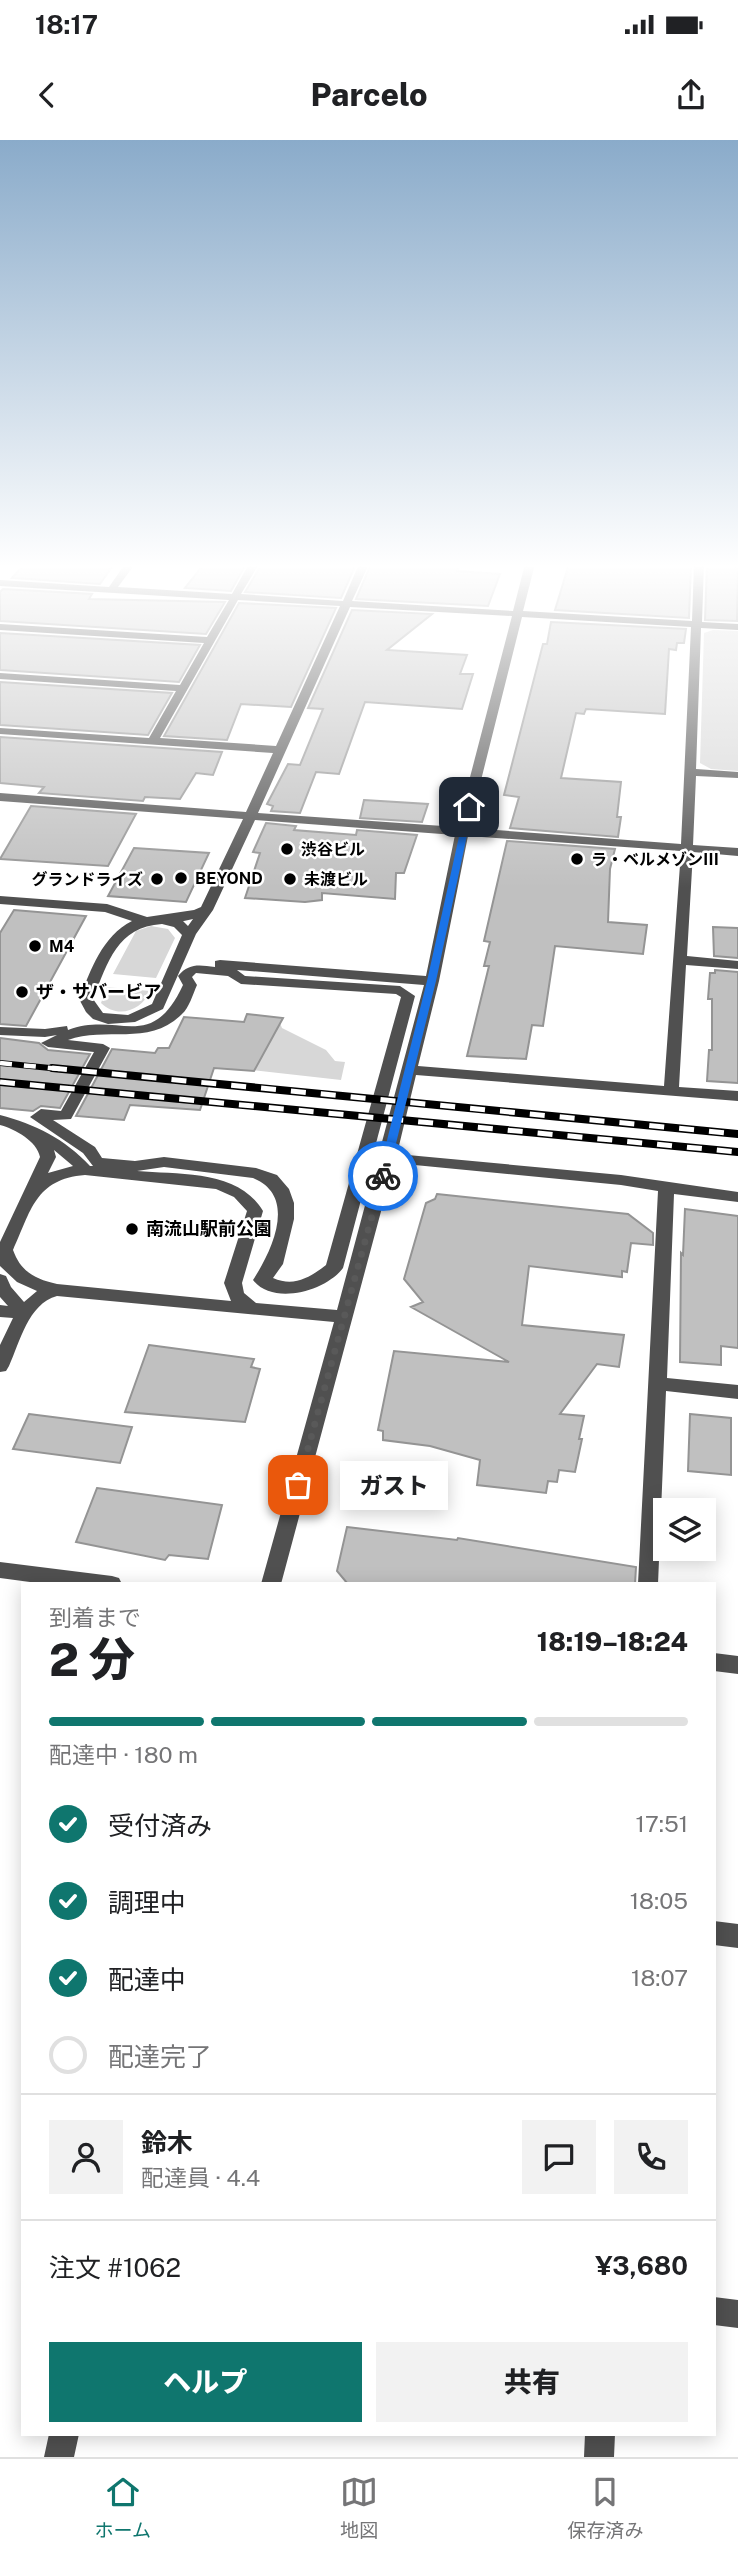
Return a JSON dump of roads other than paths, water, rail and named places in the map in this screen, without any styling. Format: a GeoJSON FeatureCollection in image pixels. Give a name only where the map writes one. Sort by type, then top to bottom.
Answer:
{"type":"FeatureCollection","features":[{"type":"Feature","properties":{"kind":"street"},"geometry":{"type":"LineString","coordinates":[[153,741],[190,672]]}},
{"type":"Feature","properties":{"kind":"street"},"geometry":{"type":"LineString","coordinates":[[0,1031],[45,1033],[75,1023],[141,1017],[158,1006],[190,934],[206,910],[251,815],[314,672]]}},
{"type":"Feature","properties":{"kind":"street"},"geometry":{"type":"LineString","coordinates":[[272,1582],[388,1158],[432,981],[463,831],[504,672]]}},
{"type":"Feature","properties":{"kind":"street"},"geometry":{"type":"LineString","coordinates":[[671,1090],[687,848],[693,672]]}},
{"type":"Feature","properties":{"kind":"street"},"geometry":{"type":"LineString","coordinates":[[0,676],[181,688]]}},
{"type":"Feature","properties":{"kind":"street"},"geometry":{"type":"LineString","coordinates":[[0,731],[280,750]]}},
{"type":"Feature","properties":{"kind":"street"},"geometry":{"type":"LineString","coordinates":[[689,772],[738,775]]}},
{"type":"Feature","properties":{"kind":"street"},"geometry":{"type":"LineString","coordinates":[[0,797],[738,852]]}},
{"type":"Feature","properties":{"kind":"street"},"geometry":{"type":"LineString","coordinates":[[0,900],[107,908],[145,921],[179,923],[190,934]]}},
{"type":"Feature","properties":{"kind":"street"},"geometry":{"type":"LineString","coordinates":[[75,1023],[119,934],[120,925],[107,908]]}},
{"type":"Feature","properties":{"kind":"street"},"geometry":{"type":"LineString","coordinates":[[167,921],[206,910]]}},
{"type":"Feature","properties":{"kind":"street"},"geometry":{"type":"LineString","coordinates":[[119,934],[145,921]]}},
{"type":"Feature","properties":{"kind":"street"},"geometry":{"type":"LineString","coordinates":[[179,960],[432,981]]}},
{"type":"Feature","properties":{"kind":"street"},"geometry":{"type":"LineString","coordinates":[[681,960],[738,965]]}},
{"type":"Feature","properties":{"kind":"street"},"geometry":{"type":"LineString","coordinates":[[193,969],[232,972],[241,980],[353,989],[360,986],[404,992],[408,996],[334,1268],[304,1289],[277,1287],[262,1280],[274,1264],[286,1219],[286,1203],[281,1189],[271,1180],[256,1173],[164,1162],[135,1166],[97,1162],[89,1150],[38,1117],[41,1114],[66,1116],[103,1048],[48,1043],[54,1042],[82,1030],[137,1031],[169,1019],[178,1011],[190,985],[185,976],[193,969]]}},
{"type":"Feature","properties":{"kind":"street"},"geometry":{"type":"LineString","coordinates":[[86,999],[88,1008],[94,1014],[115,1020]]}},
{"type":"Feature","properties":{"kind":"street"},"geometry":{"type":"LineString","coordinates":[[410,1070],[738,1096]]}},
{"type":"Feature","properties":{"kind":"street"},"geometry":{"type":"LineString","coordinates":[[0,1120],[19,1125],[62,1148],[85,1170]]}},
{"type":"Feature","properties":{"kind":"street"},"geometry":{"type":"LineString","coordinates":[[19,1125],[46,1148],[48,1157],[2,1255],[10,1268],[24,1280],[57,1290],[343,1317]]}},
{"type":"Feature","properties":{"kind":"street"},"geometry":{"type":"LineString","coordinates":[[388,1158],[621,1180],[738,1197]]}},
{"type":"Feature","properties":{"kind":"street"},"geometry":{"type":"LineString","coordinates":[[30,1192],[46,1179],[67,1171],[85,1170],[217,1184],[237,1190],[256,1211],[233,1283],[225,1292],[212,1299],[195,1303]]}},
{"type":"Feature","properties":{"kind":"street"},"geometry":{"type":"LineString","coordinates":[[648,1582],[666,1188]]}},
{"type":"Feature","properties":{"kind":"street"},"geometry":{"type":"LineString","coordinates":[[0,1280],[3,1289],[24,1313]]}},
{"type":"Feature","properties":{"kind":"street"},"geometry":{"type":"LineString","coordinates":[[233,1283],[236,1295],[251,1308]]}},
{"type":"Feature","properties":{"kind":"street"},"geometry":{"type":"LineString","coordinates":[[0,1366],[31,1302],[40,1294],[57,1290]]}},
{"type":"Feature","properties":{"kind":"street"},"geometry":{"type":"LineString","coordinates":[[0,1311],[24,1313]]}},
{"type":"Feature","properties":{"kind":"street"},"geometry":{"type":"LineString","coordinates":[[656,1383],[738,1392]]}},
{"type":"Feature","properties":{"kind":"street"},"geometry":{"type":"LineString","coordinates":[[0,1570],[96,1582]]}},
{"type":"Feature","properties":{"kind":"street"},"geometry":{"type":"LineString","coordinates":[[716,1662],[738,1665]]}},
{"type":"Feature","properties":{"kind":"street"},"geometry":{"type":"LineString","coordinates":[[716,1933],[738,1936]]}},
{"type":"Feature","properties":{"kind":"street"},"geometry":{"type":"LineString","coordinates":[[716,2311],[738,2314]]}},
{"type":"Feature","properties":{"kind":"street"},"geometry":{"type":"LineString","coordinates":[[59,2457],[64,2436]]}},
{"type":"Feature","properties":{"kind":"street"},"geometry":{"type":"LineString","coordinates":[[599,2457],[600,2436]]}},
{"type":"Feature","properties":{"kind":"railway"},"geometry":{"type":"LineString","coordinates":[[0,1063],[70,1070]]}},
{"type":"Feature","properties":{"kind":"railway"},"geometry":{"type":"LineString","coordinates":[[52,1068],[738,1134]]}},
{"type":"Feature","properties":{"kind":"railway"},"geometry":{"type":"LineString","coordinates":[[0,1082],[738,1152]]}},
{"type":"Feature","properties":{"kind":"place","name":"渋谷ビル"},"geometry":{"type":"Point","coordinates":[287,849]}},
{"type":"Feature","properties":{"kind":"place","name":"ラ・ベルメゾンⅢ"},"geometry":{"type":"Point","coordinates":[577,859]}},
{"type":"Feature","properties":{"kind":"place","name":"BEYOND"},"geometry":{"type":"Point","coordinates":[181,878]}},
{"type":"Feature","properties":{"kind":"place","name":"グランドライズ"},"geometry":{"type":"Point","coordinates":[157,879]}},
{"type":"Feature","properties":{"kind":"place","name":"未渡ビル"},"geometry":{"type":"Point","coordinates":[290,879]}},
{"type":"Feature","properties":{"kind":"place","name":"M4"},"geometry":{"type":"Point","coordinates":[35,946]}},
{"type":"Feature","properties":{"kind":"place","name":"ザ・サバービア"},"geometry":{"type":"Point","coordinates":[22,992]}},
{"type":"Feature","properties":{"kind":"place","name":"南流山駅前公園"},"geometry":{"type":"Point","coordinates":[132,1229]}},
{"type":"Feature","properties":{"kind":"place","name":"ガスト"},"geometry":{"type":"Point","coordinates":[298,1485]}}]}
